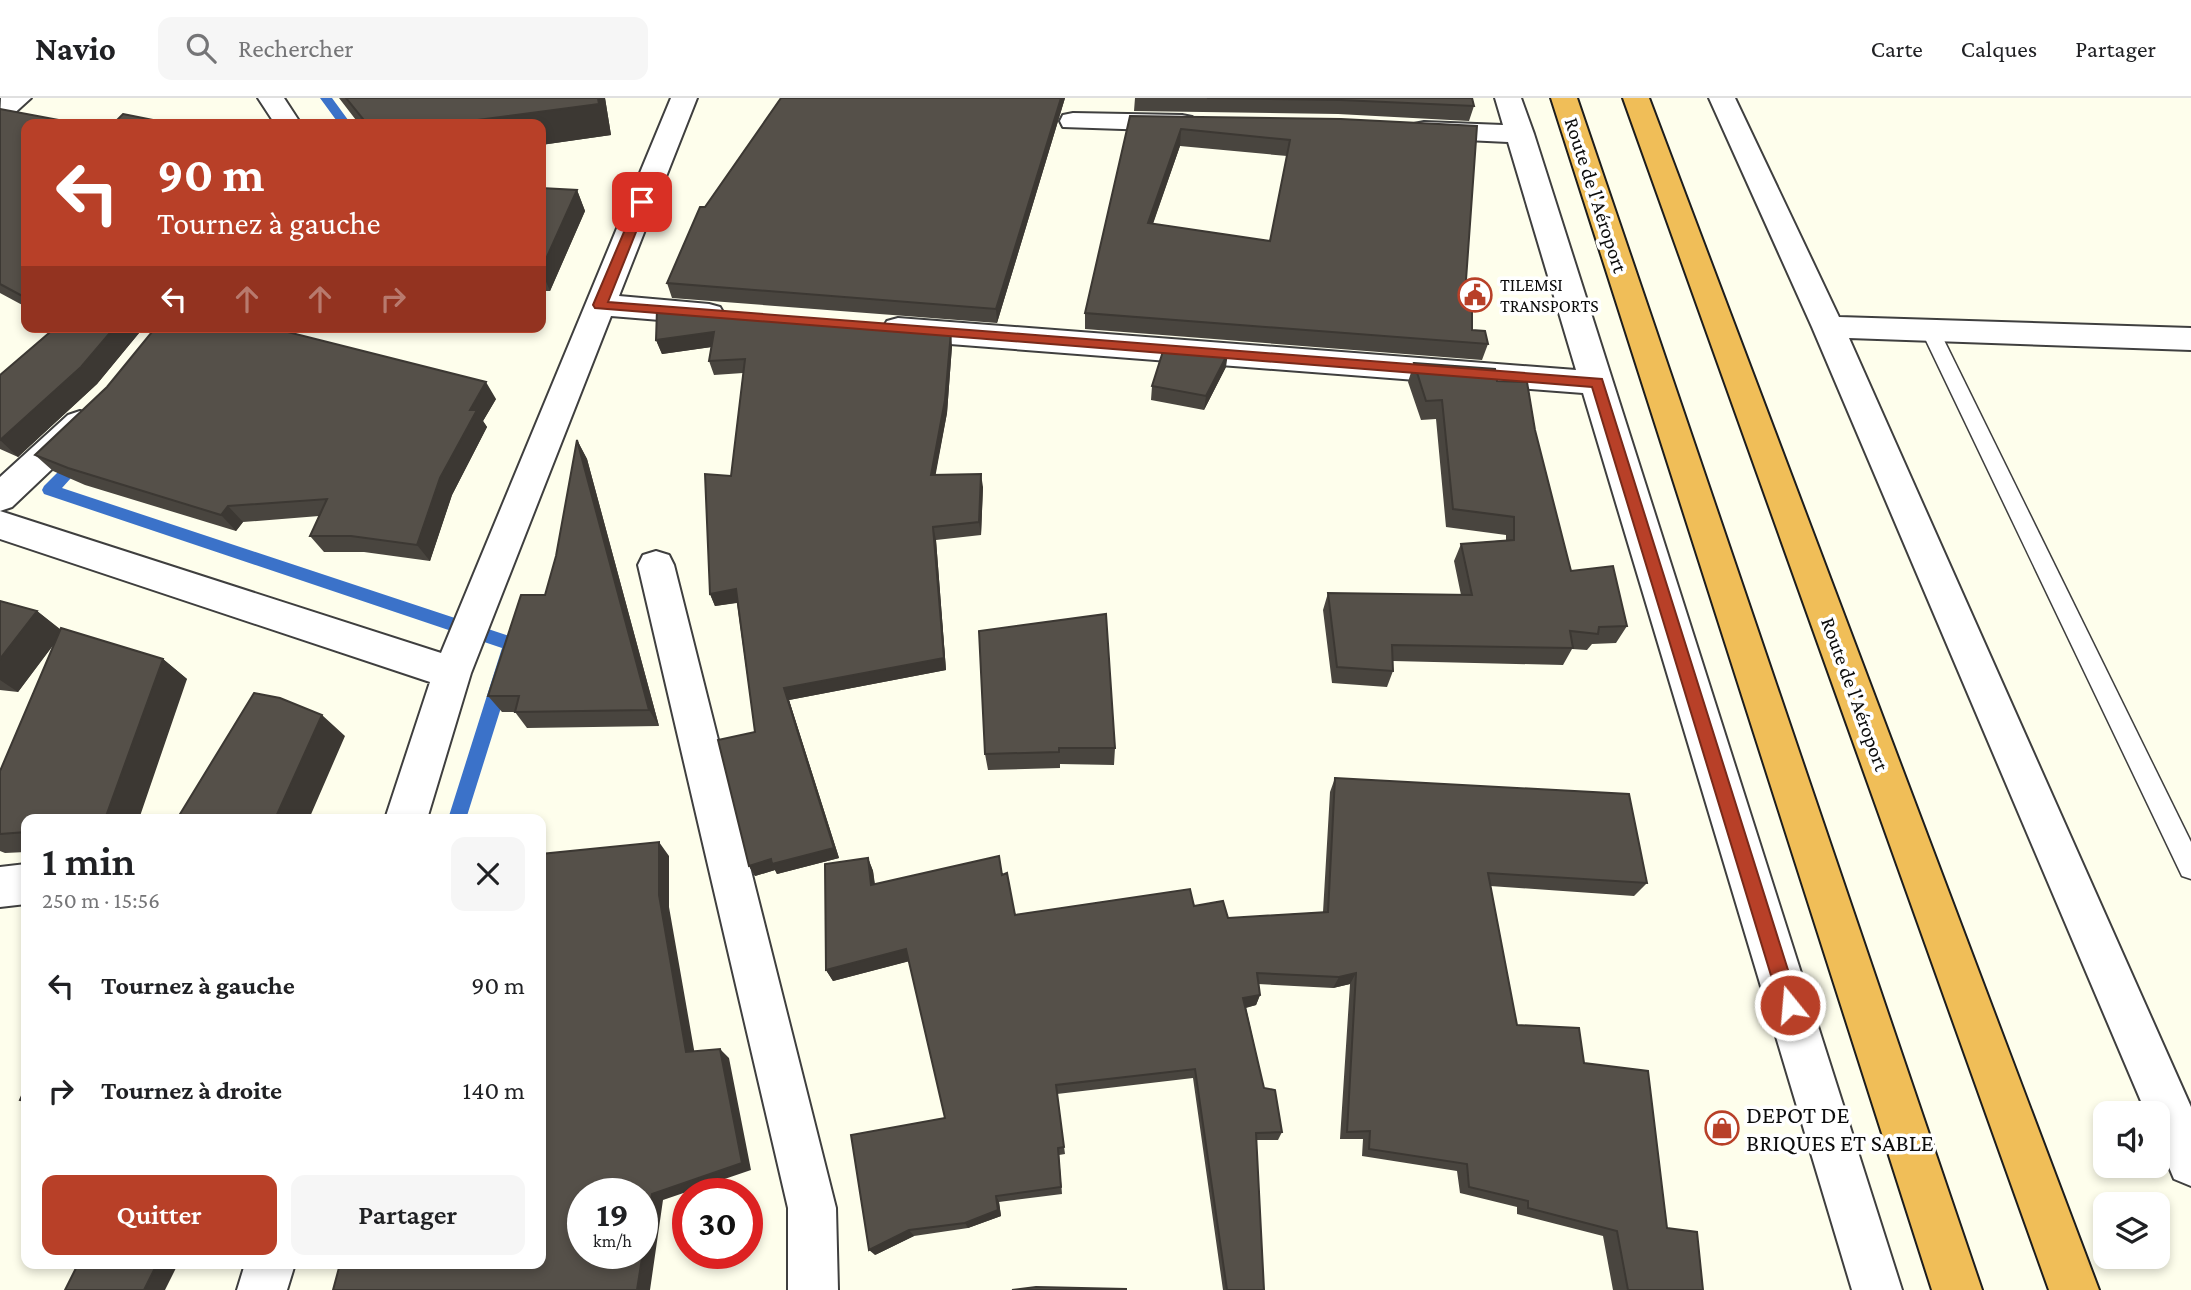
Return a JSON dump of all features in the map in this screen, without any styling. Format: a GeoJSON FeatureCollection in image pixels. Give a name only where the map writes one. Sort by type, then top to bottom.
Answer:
{"type":"FeatureCollection","features":[{"type":"Feature","properties":{"kind":"highway","name":"Route de l'Aéroport"},"geometry":{"type":"LineString","coordinates":[[1564,98],[1957,1290]]}},
{"type":"Feature","properties":{"kind":"highway","name":"Route de l'Aéroport"},"geometry":{"type":"LineString","coordinates":[[1636,98],[2074,1290]]}},
{"type":"Feature","properties":{"kind":"street"},"geometry":{"type":"LineString","coordinates":[[0,112],[18,98]]}},
{"type":"Feature","properties":{"kind":"street"},"geometry":{"type":"LineString","coordinates":[[271,98],[285,119]]}},
{"type":"Feature","properties":{"kind":"street"},"geometry":{"type":"LineString","coordinates":[[407,814],[452,673],[684,98]]}},
{"type":"Feature","properties":{"kind":"street"},"geometry":{"type":"LineString","coordinates":[[1508,98],[1877,1290]]}},
{"type":"Feature","properties":{"kind":"street"},"geometry":{"type":"LineString","coordinates":[[1722,98],[1828,327],[2191,1162]]}},
{"type":"Feature","properties":{"kind":"street"},"geometry":{"type":"LineString","coordinates":[[1073,121],[1202,124]]}},
{"type":"Feature","properties":{"kind":"street"},"geometry":{"type":"LineString","coordinates":[[1403,128],[1520,134]]}},
{"type":"Feature","properties":{"kind":"street"},"geometry":{"type":"LineString","coordinates":[[600,305],[738,316]]}},
{"type":"Feature","properties":{"kind":"street"},"geometry":{"type":"LineString","coordinates":[[863,326],[1598,383]]}},
{"type":"Feature","properties":{"kind":"street"},"geometry":{"type":"LineString","coordinates":[[1828,327],[2191,339]]}},
{"type":"Feature","properties":{"kind":"street"},"geometry":{"type":"LineString","coordinates":[[0,498],[100,403]]}},
{"type":"Feature","properties":{"kind":"street"},"geometry":{"type":"LineString","coordinates":[[0,525],[452,673]]}},
{"type":"Feature","properties":{"kind":"street"},"geometry":{"type":"LineString","coordinates":[[656,565],[812,1208],[813,1290]]}},
{"type":"Feature","properties":{"kind":"street"},"geometry":{"type":"LineString","coordinates":[[0,887],[21,885]]}},
{"type":"Feature","properties":{"kind":"street"},"geometry":{"type":"LineString","coordinates":[[262,1290],[268,1269]]}},
{"type":"Feature","properties":{"kind":"lane"},"geometry":{"type":"LineString","coordinates":[[1930,330],[2191,867]]}},
{"type":"Feature","properties":{"kind":"building"},"geometry":{"type":"Polygon","coordinates":[[[346,98],[598,98],[599,104],[485,119],[363,119],[346,98]]]}},
{"type":"Feature","properties":{"kind":"building"},"geometry":{"type":"Polygon","coordinates":[[[781,98],[1061,98],[996,309],[667,283],[700,207],[705,207],[781,98]]]}},
{"type":"Feature","properties":{"kind":"building"},"geometry":{"type":"Polygon","coordinates":[[[1207,98],[1472,98],[1474,106],[1341,100],[1207,98]]]}},
{"type":"Feature","properties":{"kind":"building"},"geometry":{"type":"Polygon","coordinates":[[[0,109],[53,119],[21,119],[21,295],[0,284],[0,109]]]}},
{"type":"Feature","properties":{"kind":"building"},"geometry":{"type":"Polygon","coordinates":[[[123,114],[148,119],[118,119],[123,114]]]}},
{"type":"Feature","properties":{"kind":"building"},"geometry":{"type":"Polygon","coordinates":[[[1130,116],[1341,119],[1477,126],[1466,280],[1472,281],[1472,330],[1485,331],[1488,344],[1085,313],[1130,116]],[[1181,129],[1148,223],[1270,241],[1290,140],[1181,129]]]}},
{"type":"Feature","properties":{"kind":"building"},"geometry":{"type":"Polygon","coordinates":[[[546,188],[577,190],[546,259],[546,188]]]}},
{"type":"Feature","properties":{"kind":"building"},"geometry":{"type":"Polygon","coordinates":[[[657,309],[951,332],[945,400],[931,475],[981,474],[979,522],[933,527],[944,658],[784,688],[834,848],[772,864],[771,859],[749,866],[718,740],[755,732],[736,589],[710,594],[705,474],[731,476],[745,359],[709,361],[714,332],[656,340],[657,309]]]}},
{"type":"Feature","properties":{"kind":"building"},"geometry":{"type":"Polygon","coordinates":[[[49,333],[110,333],[81,367],[0,440],[0,375],[49,333]]]}},
{"type":"Feature","properties":{"kind":"building"},"geometry":{"type":"Polygon","coordinates":[[[151,333],[292,333],[486,382],[470,410],[477,410],[440,478],[417,545],[351,536],[310,536],[327,499],[228,506],[221,515],[68,468],[35,455],[107,387],[151,333]]]}},
{"type":"Feature","properties":{"kind":"building"},"geometry":{"type":"Polygon","coordinates":[[[1164,348],[1228,353],[1206,396],[1152,386],[1164,348]]]}},
{"type":"Feature","properties":{"kind":"building"},"geometry":{"type":"Polygon","coordinates":[[[1414,363],[1495,369],[1497,381],[1527,382],[1535,430],[1571,571],[1613,566],[1627,626],[1599,627],[1598,634],[1570,631],[1573,648],[1392,645],[1393,671],[1337,667],[1328,593],[1472,595],[1461,544],[1514,540],[1514,517],[1453,509],[1442,400],[1426,401],[1414,363]]]}},
{"type":"Feature","properties":{"kind":"building"},"geometry":{"type":"Polygon","coordinates":[[[577,440],[649,710],[515,712],[519,696],[488,696],[521,595],[545,595],[556,556],[577,440]]]}},
{"type":"Feature","properties":{"kind":"building"},"geometry":{"type":"Polygon","coordinates":[[[0,601],[37,611],[0,659],[0,601]]]}},
{"type":"Feature","properties":{"kind":"building"},"geometry":{"type":"Polygon","coordinates":[[[1106,614],[1115,748],[1059,748],[1059,752],[985,754],[979,631],[1106,614]]]}},
{"type":"Feature","properties":{"kind":"building"},"geometry":{"type":"Polygon","coordinates":[[[61,628],[163,659],[107,814],[21,814],[21,832],[0,834],[0,771],[61,628]]]}},
{"type":"Feature","properties":{"kind":"building"},"geometry":{"type":"Polygon","coordinates":[[[254,693],[280,698],[322,715],[277,814],[180,814],[254,693]]]}},
{"type":"Feature","properties":{"kind":"building"},"geometry":{"type":"Polygon","coordinates":[[[1335,778],[1629,794],[1647,883],[1488,873],[1517,1025],[1579,1028],[1584,1063],[1648,1071],[1667,1228],[1697,1232],[1703,1290],[1628,1290],[1617,1231],[1528,1208],[1528,1201],[1469,1187],[1467,1164],[1369,1149],[1370,1131],[1347,1132],[1356,973],[1339,977],[1257,973],[1260,995],[1243,998],[1264,1088],[1275,1090],[1282,1132],[1256,1133],[1264,1290],[1227,1290],[1195,1069],[1056,1085],[1064,1147],[1058,1148],[1061,1187],[996,1196],[998,1210],[965,1223],[909,1230],[869,1250],[851,1135],[945,1118],[906,949],[826,970],[825,864],[868,858],[871,885],[999,856],[1002,875],[1007,873],[1015,915],[1190,889],[1194,906],[1223,901],[1228,918],[1328,912],[1335,778]]]}},
{"type":"Feature","properties":{"kind":"building"},"geometry":{"type":"Polygon","coordinates":[[[659,842],[659,895],[686,1052],[720,1049],[742,1163],[698,1178],[672,1178],[672,1187],[658,1192],[658,1178],[567,1178],[567,1269],[640,1269],[637,1290],[333,1290],[339,1269],[546,1269],[546,853],[659,842]]]}},
{"type":"Feature","properties":{"kind":"building"},"geometry":{"type":"Polygon","coordinates":[[[76,1269],[154,1269],[144,1290],[65,1290],[76,1269]]]}},
{"type":"Feature","properties":{"kind":"building"},"geometry":{"type":"Polygon","coordinates":[[[1036,1287],[1126,1289],[1126,1290],[1012,1290],[1036,1287]]]}},
{"type":"Feature","properties":{"kind":"waterway"},"geometry":{"type":"LineString","coordinates":[[326,98],[341,119]]}},
{"type":"Feature","properties":{"kind":"waterway"},"geometry":{"type":"LineString","coordinates":[[80,459],[50,490],[512,644],[459,814]]}},
{"type":"Feature","properties":{"kind":"place","name":"TILEMSI TRANSPORTS"},"geometry":{"type":"Point","coordinates":[1475,295]}},
{"type":"Feature","properties":{"kind":"place","name":"DEPOT DE BRIQUES ET SABLE"},"geometry":{"type":"Point","coordinates":[1722,1128]}},
{"type":"Feature","properties":{"kind":"route"},"geometry":{"type":"LineString","coordinates":[[642,202],[600,305],[1598,383],[1790,1005]]}}]}
